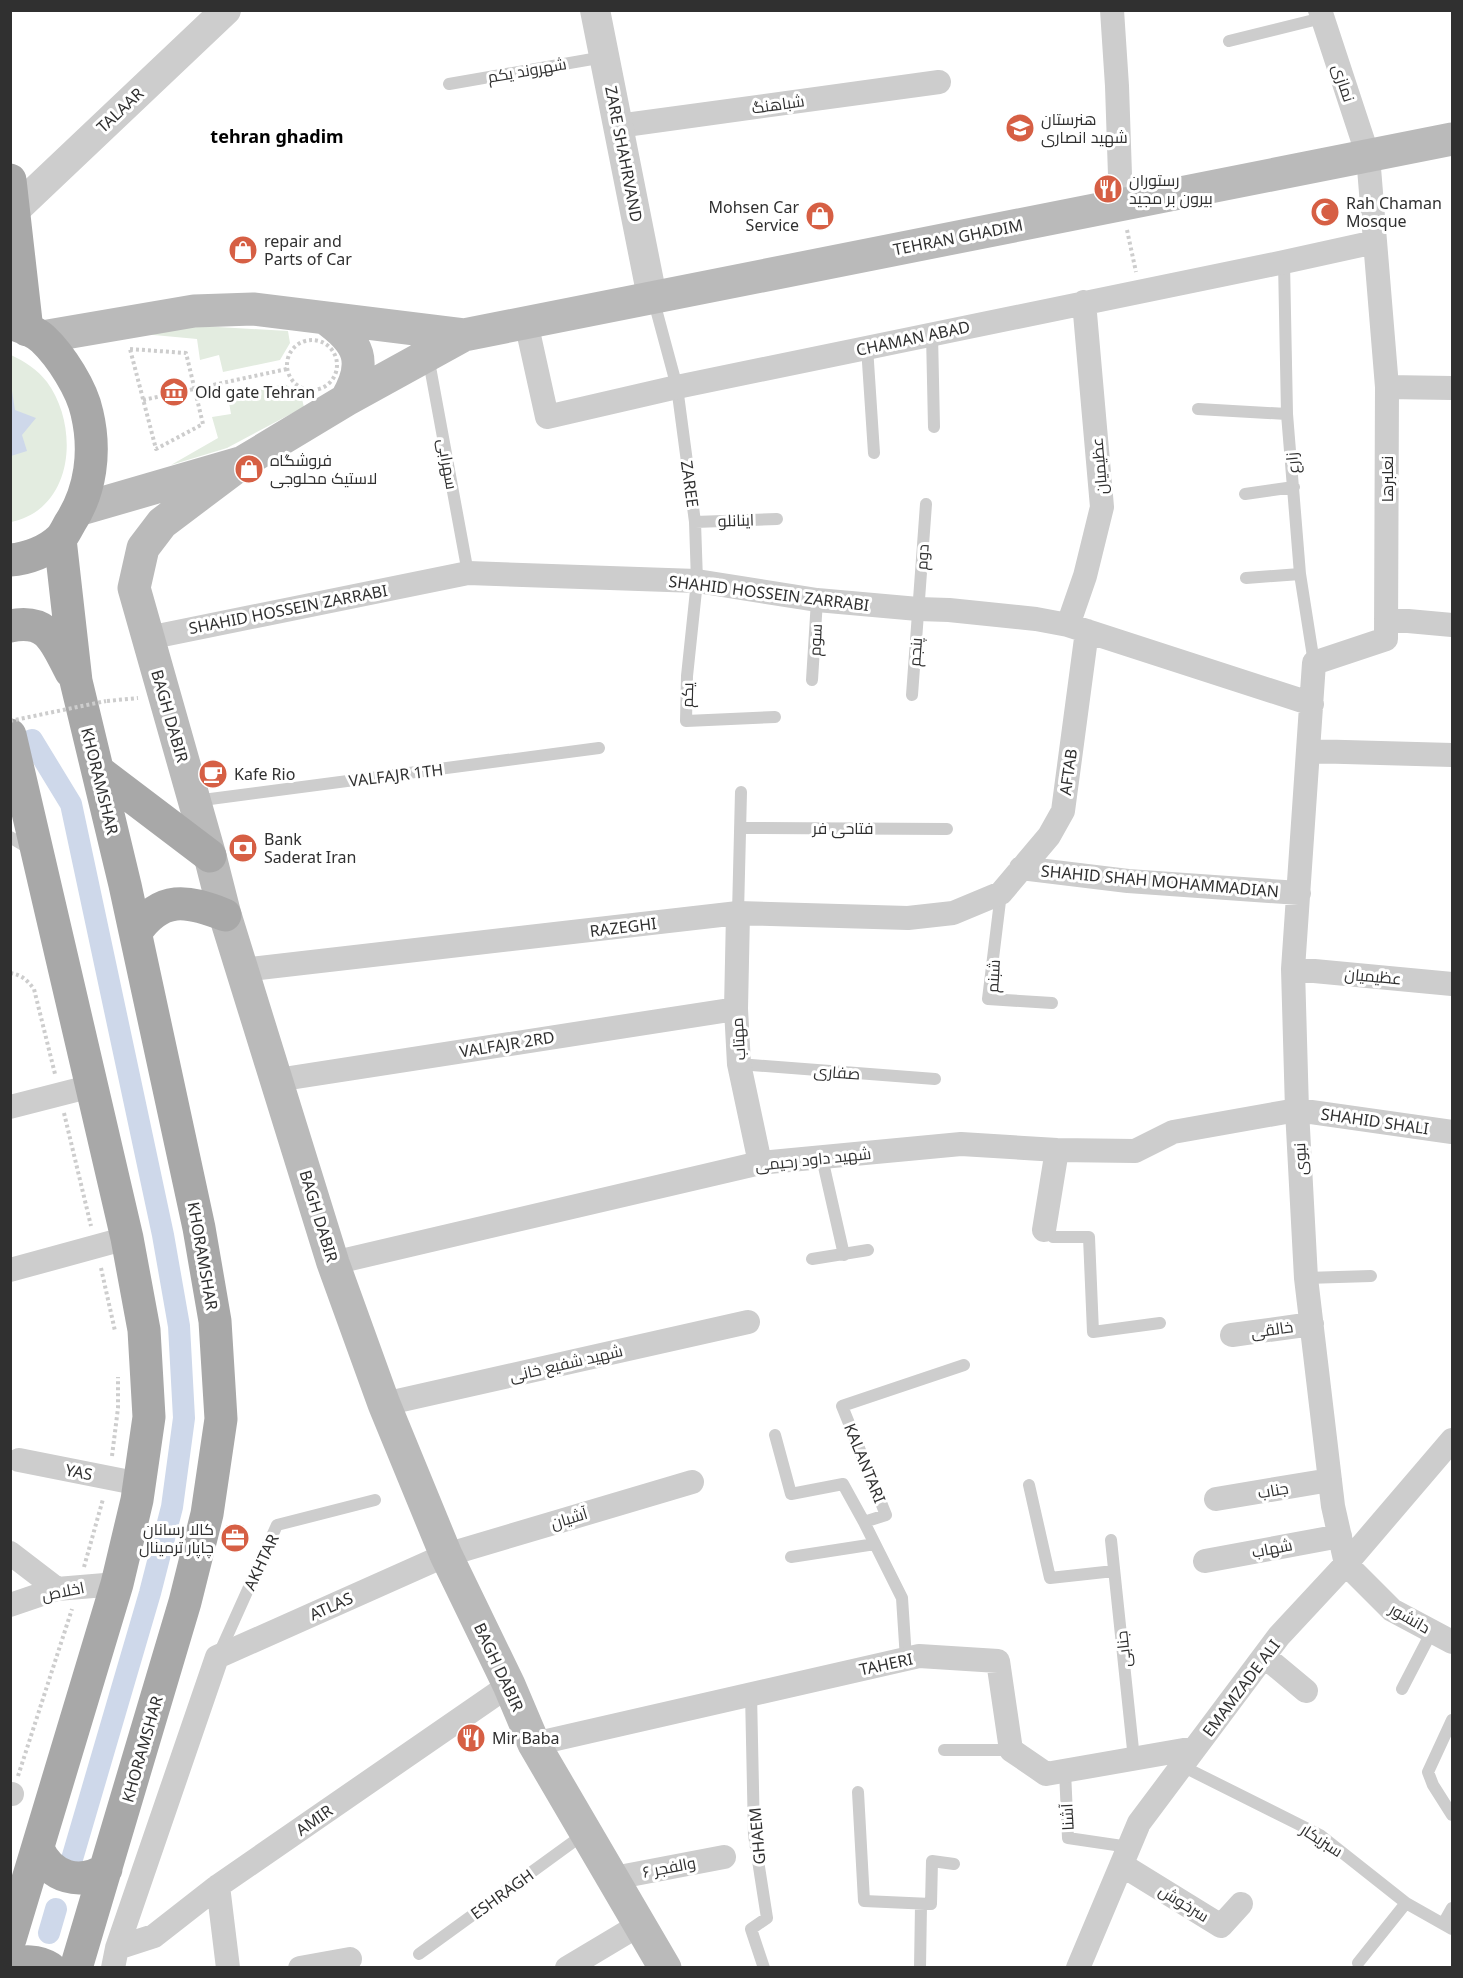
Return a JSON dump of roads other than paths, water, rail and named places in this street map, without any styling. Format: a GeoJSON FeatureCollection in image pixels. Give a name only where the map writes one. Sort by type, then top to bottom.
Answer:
{"type":"FeatureCollection","features":[{"type":"Feature","properties":{"kind":"main road","name":"TEHRAN GHADIM"},"geometry":{"type":"LineString","coordinates":[[464,334],[1452,139]]}},
{"type":"Feature","properties":{"kind":"main road"},"geometry":{"type":"LineString","coordinates":[[10,560],[42,552],[60,539],[78,510],[89,478],[92,445],[87,411],[74,380],[26,330],[13,195]]}},
{"type":"Feature","properties":{"kind":"main road"},"geometry":{"type":"LineString","coordinates":[[26,330],[194,311],[253,309],[464,334]]}},
{"type":"Feature","properties":{"kind":"main road"},"geometry":{"type":"LineString","coordinates":[[325,318],[343,331],[354,347],[359,363],[357,382],[346,400]]}},
{"type":"Feature","properties":{"kind":"main road"},"geometry":{"type":"LineString","coordinates":[[78,510],[243,462],[346,400],[464,334]]}},
{"type":"Feature","properties":{"kind":"main road","name":"BAGH DABIR"},"geometry":{"type":"LineString","coordinates":[[243,462],[162,523],[142,548],[134,588],[225,915],[333,1263],[384,1404],[446,1555],[509,1685],[534,1743],[665,1968]]}},
{"type":"Feature","properties":{"kind":"main road","name":"KHORAMSHAR"},"geometry":{"type":"LineString","coordinates":[[60,539],[76,681],[136,932],[199,1228],[215,1321],[221,1419],[207,1514],[185,1602],[76,1968]]}},
{"type":"Feature","properties":{"kind":"main road"},"geometry":{"type":"LineString","coordinates":[[10,626],[26,623],[43,628],[55,642],[76,681]]}},
{"type":"Feature","properties":{"kind":"main road"},"geometry":{"type":"LineString","coordinates":[[10,1939],[117,1584],[138,1500],[124,1481],[149,1417],[144,1330],[127,1239],[12,747]]}},
{"type":"Feature","properties":{"kind":"main road"},"geometry":{"type":"LineString","coordinates":[[98,771],[210,856]]}},
{"type":"Feature","properties":{"kind":"main road"},"geometry":{"type":"LineString","coordinates":[[136,932],[153,912],[178,903],[191,903],[225,915]]}},
{"type":"Feature","properties":{"kind":"main road"},"geometry":{"type":"LineString","coordinates":[[38,1849],[49,1866],[67,1877],[87,1878],[106,1869]]}},
{"type":"Feature","properties":{"kind":"main road"},"geometry":{"type":"LineString","coordinates":[[10,1964],[23,1961],[35,1962],[50,1968]]}},
{"type":"Feature","properties":{"kind":"street","name":"TALAAR"},"geometry":{"type":"LineString","coordinates":[[13,195],[226,10]]}},
{"type":"Feature","properties":{"kind":"street","name":"ZARE SHAHRVAND"},"geometry":{"type":"LineString","coordinates":[[595,10],[652,297]]}},
{"type":"Feature","properties":{"kind":"street"},"geometry":{"type":"LineString","coordinates":[[1112,10],[1121,205]]}},
{"type":"Feature","properties":{"kind":"street","name":"نمازی"},"geometry":{"type":"LineString","coordinates":[[1321,14],[1368,156]]}},
{"type":"Feature","properties":{"kind":"street","name":"شباهنگ"},"geometry":{"type":"LineString","coordinates":[[618,126],[939,82]]}},
{"type":"Feature","properties":{"kind":"street","name":"نعلبرها"},"geometry":{"type":"LineString","coordinates":[[1314,663],[1386,639],[1387,387],[1368,156]]}},
{"type":"Feature","properties":{"kind":"street","name":"CHAMAN ABAD"},"geometry":{"type":"LineString","coordinates":[[526,322],[547,417],[677,387],[1375,242]]}},
{"type":"Feature","properties":{"kind":"street","name":"عظیمیان"},"geometry":{"type":"LineString","coordinates":[[1078,628],[1085,576],[1102,507],[1084,302]]}},
{"type":"Feature","properties":{"kind":"street"},"geometry":{"type":"LineString","coordinates":[[1387,387],[1452,388]]}},
{"type":"Feature","properties":{"kind":"street","name":"SHAHID HOSSEIN ZARRABI"},"geometry":{"type":"LineString","coordinates":[[148,638],[468,573],[698,582],[817,600],[1025,618],[1078,628],[1312,704]]}},
{"type":"Feature","properties":{"kind":"street"},"geometry":{"type":"LineString","coordinates":[[1386,619],[1452,625]]}},
{"type":"Feature","properties":{"kind":"street","name":"AFTAB"},"geometry":{"type":"LineString","coordinates":[[1001,893],[1048,836],[1063,811],[1078,628]]}},
{"type":"Feature","properties":{"kind":"street"},"geometry":{"type":"LineString","coordinates":[[1314,663],[1309,751],[1452,755]]}},
{"type":"Feature","properties":{"kind":"street","name":"نبوی"},"geometry":{"type":"LineString","coordinates":[[1309,751],[1293,969],[1297,1110],[1306,1278],[1330,1480],[1346,1564]]}},
{"type":"Feature","properties":{"kind":"street","name":"SHAHID SHAH MOHAMMADIAN"},"geometry":{"type":"LineString","coordinates":[[1021,868],[1128,881],[1299,893]]}},
{"type":"Feature","properties":{"kind":"street","name":"RAZEGHI"},"geometry":{"type":"LineString","coordinates":[[242,970],[738,913],[908,918],[953,913],[1001,893]]}},
{"type":"Feature","properties":{"kind":"street","name":"مهتاب"},"geometry":{"type":"LineString","coordinates":[[738,913],[736,1009],[739,1064],[760,1163]]}},
{"type":"Feature","properties":{"kind":"street","name":"عظیمیان"},"geometry":{"type":"LineString","coordinates":[[1293,969],[1452,984]]}},
{"type":"Feature","properties":{"kind":"street","name":"VALFAJR 2RD"},"geometry":{"type":"LineString","coordinates":[[277,1080],[736,1009]]}},
{"type":"Feature","properties":{"kind":"street"},"geometry":{"type":"LineString","coordinates":[[10,1107],[92,1086]]}},
{"type":"Feature","properties":{"kind":"street","name":"SHAHID SHALI"},"geometry":{"type":"LineString","coordinates":[[1297,1110],[1452,1132]]}},
{"type":"Feature","properties":{"kind":"street","name":"شهید داود رحیمی"},"geometry":{"type":"LineString","coordinates":[[333,1263],[760,1163],[961,1144],[1057,1150],[1135,1151],[1173,1132],[1297,1110]]}},
{"type":"Feature","properties":{"kind":"street"},"geometry":{"type":"LineString","coordinates":[[1044,1230],[1057,1150]]}},
{"type":"Feature","properties":{"kind":"street"},"geometry":{"type":"LineString","coordinates":[[10,1270],[127,1239]]}},
{"type":"Feature","properties":{"kind":"street","name":"شهید شفیع خانی"},"geometry":{"type":"LineString","coordinates":[[384,1404],[748,1322]]}},
{"type":"Feature","properties":{"kind":"street","name":"خالقی"},"geometry":{"type":"LineString","coordinates":[[1232,1335],[1312,1324]]}},
{"type":"Feature","properties":{"kind":"street","name":"EMAMZADE ALI"},"geometry":{"type":"LineString","coordinates":[[1078,1968],[1139,1823],[1279,1636],[1346,1564],[1452,1440]]}},
{"type":"Feature","properties":{"kind":"street","name":"YAS"},"geometry":{"type":"LineString","coordinates":[[19,1460],[124,1481]]}},
{"type":"Feature","properties":{"kind":"street","name":"جناب"},"geometry":{"type":"LineString","coordinates":[[1216,1499],[1330,1480]]}},
{"type":"Feature","properties":{"kind":"street","name":"آشیان"},"geometry":{"type":"LineString","coordinates":[[446,1555],[692,1482]]}},
{"type":"Feature","properties":{"kind":"street","name":"شهاب"},"geometry":{"type":"LineString","coordinates":[[1205,1561],[1340,1536]]}},
{"type":"Feature","properties":{"kind":"street"},"geometry":{"type":"LineString","coordinates":[[10,1553],[68,1588]]}},
{"type":"Feature","properties":{"kind":"street","name":"ATLAS"},"geometry":{"type":"LineString","coordinates":[[217,1657],[446,1555]]}},
{"type":"Feature","properties":{"kind":"street","name":"دانشور"},"geometry":{"type":"LineString","coordinates":[[1346,1564],[1392,1610],[1442,1636]]}},
{"type":"Feature","properties":{"kind":"street","name":"اخلاص"},"geometry":{"type":"LineString","coordinates":[[10,1605],[68,1588],[117,1584]]}},
{"type":"Feature","properties":{"kind":"street","name":"TAHERI"},"geometry":{"type":"LineString","coordinates":[[534,1743],[919,1656],[998,1661],[1011,1750]]}},
{"type":"Feature","properties":{"kind":"street"},"geometry":{"type":"LineString","coordinates":[[1264,1656],[1306,1691]]}},
{"type":"Feature","properties":{"kind":"street"},"geometry":{"type":"LineString","coordinates":[[115,1958],[217,1657]]}},
{"type":"Feature","properties":{"kind":"street","name":"AMIR"},"geometry":{"type":"LineString","coordinates":[[115,1958],[154,1936],[218,1886],[509,1685]]}},
{"type":"Feature","properties":{"kind":"street"},"geometry":{"type":"LineString","coordinates":[[1011,1750],[1046,1774],[1134,1758],[1189,1757]]}},
{"type":"Feature","properties":{"kind":"street","name":"سرخوش"},"geometry":{"type":"LineString","coordinates":[[1125,1856],[1221,1926],[1241,1904]]}},
{"type":"Feature","properties":{"kind":"street","name":"والفجر ۶"},"geometry":{"type":"LineString","coordinates":[[614,1878],[724,1857]]}},
{"type":"Feature","properties":{"kind":"street"},"geometry":{"type":"LineString","coordinates":[[218,1886],[228,1968]]}},
{"type":"Feature","properties":{"kind":"street"},"geometry":{"type":"LineString","coordinates":[[567,1968],[639,1925]]}},
{"type":"Feature","properties":{"kind":"street"},"geometry":{"type":"LineString","coordinates":[[300,1968],[350,1959]]}},
{"type":"Feature","properties":{"kind":"lane"},"geometry":{"type":"LineString","coordinates":[[1229,41],[1321,14]]}},
{"type":"Feature","properties":{"kind":"lane","name":"شهروند یکم"},"geometry":{"type":"LineString","coordinates":[[449,84],[604,57]]}},
{"type":"Feature","properties":{"kind":"lane","name":"زارع"},"geometry":{"type":"LineString","coordinates":[[1284,262],[1287,414],[1300,574],[1314,663]]}},
{"type":"Feature","properties":{"kind":"lane","name":"ZAREE"},"geometry":{"type":"LineString","coordinates":[[652,297],[677,387],[695,522],[698,582]]}},
{"type":"Feature","properties":{"kind":"lane"},"geometry":{"type":"LineString","coordinates":[[932,334],[934,427]]}},
{"type":"Feature","properties":{"kind":"lane"},"geometry":{"type":"LineString","coordinates":[[867,347],[874,453]]}},
{"type":"Feature","properties":{"kind":"lane","name":"سهرابی"},"geometry":{"type":"LineString","coordinates":[[428,355],[468,573]]}},
{"type":"Feature","properties":{"kind":"lane"},"geometry":{"type":"LineString","coordinates":[[1198,409],[1287,414]]}},
{"type":"Feature","properties":{"kind":"lane"},"geometry":{"type":"LineString","coordinates":[[1245,494],[1294,487]]}},
{"type":"Feature","properties":{"kind":"lane","name":"دوم"},"geometry":{"type":"LineString","coordinates":[[918,609],[926,504]]}},
{"type":"Feature","properties":{"kind":"lane","name":"اینانلو"},"geometry":{"type":"LineString","coordinates":[[695,522],[777,519]]}},
{"type":"Feature","properties":{"kind":"lane"},"geometry":{"type":"LineString","coordinates":[[1246,578],[1300,574]]}},
{"type":"Feature","properties":{"kind":"lane","name":"یکم"},"geometry":{"type":"LineString","coordinates":[[698,582],[687,676],[686,721],[775,717]]}},
{"type":"Feature","properties":{"kind":"lane","name":"سوم"},"geometry":{"type":"LineString","coordinates":[[812,680],[817,600]]}},
{"type":"Feature","properties":{"kind":"lane","name":"پنجم"},"geometry":{"type":"LineString","coordinates":[[912,695],[918,609]]}},
{"type":"Feature","properties":{"kind":"lane","name":"VALFAJR 1TH"},"geometry":{"type":"LineString","coordinates":[[194,801],[599,748]]}},
{"type":"Feature","properties":{"kind":"lane"},"geometry":{"type":"LineString","coordinates":[[738,913],[741,792]]}},
{"type":"Feature","properties":{"kind":"lane","name":"فتاحی فر"},"geometry":{"type":"LineString","coordinates":[[740,828],[947,829]]}},
{"type":"Feature","properties":{"kind":"lane"},"geometry":{"type":"LineString","coordinates":[[10,837],[39,857]]}},
{"type":"Feature","properties":{"kind":"lane","name":"شبنم"},"geometry":{"type":"LineString","coordinates":[[1001,893],[988,999],[1052,1003]]}},
{"type":"Feature","properties":{"kind":"lane","name":"صفاری"},"geometry":{"type":"LineString","coordinates":[[739,1064],[935,1079]]}},
{"type":"Feature","properties":{"kind":"lane"},"geometry":{"type":"LineString","coordinates":[[822,1158],[844,1256]]}},
{"type":"Feature","properties":{"kind":"lane"},"geometry":{"type":"LineString","coordinates":[[1044,1230],[1053,1237],[1089,1237],[1093,1332],[1160,1323]]}},
{"type":"Feature","properties":{"kind":"lane"},"geometry":{"type":"LineString","coordinates":[[812,1259],[844,1256],[868,1250]]}},
{"type":"Feature","properties":{"kind":"lane"},"geometry":{"type":"LineString","coordinates":[[1306,1278],[1371,1276]]}},
{"type":"Feature","properties":{"kind":"lane","name":"KALANTARI"},"geometry":{"type":"LineString","coordinates":[[906,1659],[902,1598],[864,1522],[886,1515],[842,1406],[964,1365]]}},
{"type":"Feature","properties":{"kind":"lane"},"geometry":{"type":"LineString","coordinates":[[775,1435],[791,1494],[843,1484],[864,1522]]}},
{"type":"Feature","properties":{"kind":"lane"},"geometry":{"type":"LineString","coordinates":[[1029,1485],[1050,1578],[1114,1571]]}},
{"type":"Feature","properties":{"kind":"lane","name":"AKHTAR"},"geometry":{"type":"LineString","coordinates":[[217,1657],[277,1526],[375,1500]]}},
{"type":"Feature","properties":{"kind":"lane","name":"جنابی"},"geometry":{"type":"LineString","coordinates":[[1111,1540],[1134,1758]]}},
{"type":"Feature","properties":{"kind":"lane"},"geometry":{"type":"LineString","coordinates":[[791,1557],[875,1544]]}},
{"type":"Feature","properties":{"kind":"lane"},"geometry":{"type":"LineString","coordinates":[[1402,1689],[1442,1636]]}},
{"type":"Feature","properties":{"kind":"lane","name":"GHAEM"},"geometry":{"type":"LineString","coordinates":[[751,1693],[754,1835],[767,1918],[751,1929],[764,1968]]}},
{"type":"Feature","properties":{"kind":"lane"},"geometry":{"type":"LineString","coordinates":[[1452,1720],[1428,1772],[1432,1785],[1452,1815]]}},
{"type":"Feature","properties":{"kind":"lane"},"geometry":{"type":"LineString","coordinates":[[944,1750],[1011,1750]]}},
{"type":"Feature","properties":{"kind":"lane","name":"سبزیکار"},"geometry":{"type":"LineString","coordinates":[[1189,1757],[1320,1834],[1407,1904],[1448,1927]]}},
{"type":"Feature","properties":{"kind":"lane","name":"آشنا"},"geometry":{"type":"LineString","coordinates":[[1065,1771],[1068,1839],[1125,1856]]}},
{"type":"Feature","properties":{"kind":"lane"},"geometry":{"type":"LineString","coordinates":[[858,1792],[864,1901],[931,1904],[932,1862],[954,1864]]}},
{"type":"Feature","properties":{"kind":"lane","name":"ESHRAGH"},"geometry":{"type":"LineString","coordinates":[[419,1954],[585,1834]]}},
{"type":"Feature","properties":{"kind":"lane"},"geometry":{"type":"LineString","coordinates":[[1358,1963],[1407,1904]]}},
{"type":"Feature","properties":{"kind":"lane"},"geometry":{"type":"LineString","coordinates":[[920,1968],[921,1905]]}},
{"type":"Feature","properties":{"kind":"lane"},"geometry":{"type":"LineString","coordinates":[[1448,1927],[1452,1908]]}},
{"type":"Feature","properties":{"kind":"water"},"geometry":{"type":"Polygon","coordinates":[[[11,391],[15,410],[36,418],[22,435],[27,451],[11,456],[11,391]]]}},
{"type":"Feature","properties":{"kind":"waterway"},"geometry":{"type":"LineString","coordinates":[[32,740],[71,804],[163,1235],[179,1326],[184,1418],[172,1507],[150,1593],[72,1859]]}},
{"type":"Feature","properties":{"kind":"waterway"},"geometry":{"type":"LineString","coordinates":[[49,1933],[56,1909]]}},
{"type":"Feature","properties":{"kind":"place","name":"هنرستان شهید انصاری"},"geometry":{"type":"Point","coordinates":[1020,128]}},
{"type":"Feature","properties":{"kind":"place","name":"رستوران بیرون بر مجید"},"geometry":{"type":"Point","coordinates":[1108,189]}},
{"type":"Feature","properties":{"kind":"place","name":"Rah Chaman Mosque"},"geometry":{"type":"Point","coordinates":[1325,212]}},
{"type":"Feature","properties":{"kind":"place","name":"Mohsen Car Service"},"geometry":{"type":"Point","coordinates":[820,216]}},
{"type":"Feature","properties":{"kind":"place","name":"repair and Parts of Car"},"geometry":{"type":"Point","coordinates":[243,250]}},
{"type":"Feature","properties":{"kind":"place","name":"Old gate Tehran"},"geometry":{"type":"Point","coordinates":[174,392]}},
{"type":"Feature","properties":{"kind":"place","name":"فروشگاه لاستیک محلوجی"},"geometry":{"type":"Point","coordinates":[249,469]}},
{"type":"Feature","properties":{"kind":"place","name":"Kafe Rio"},"geometry":{"type":"Point","coordinates":[213,774]}},
{"type":"Feature","properties":{"kind":"place","name":"Bank Saderat Iran"},"geometry":{"type":"Point","coordinates":[243,848]}},
{"type":"Feature","properties":{"kind":"place","name":"کالا رسانان چاپار ترمینال"},"geometry":{"type":"Point","coordinates":[235,1538]}},
{"type":"Feature","properties":{"kind":"place","name":"Mir Baba"},"geometry":{"type":"Point","coordinates":[471,1738]}},
{"type":"Feature","properties":{"kind":"district","name":"tehran ghadim"},"geometry":{"type":"Point","coordinates":[277,137]}}]}
